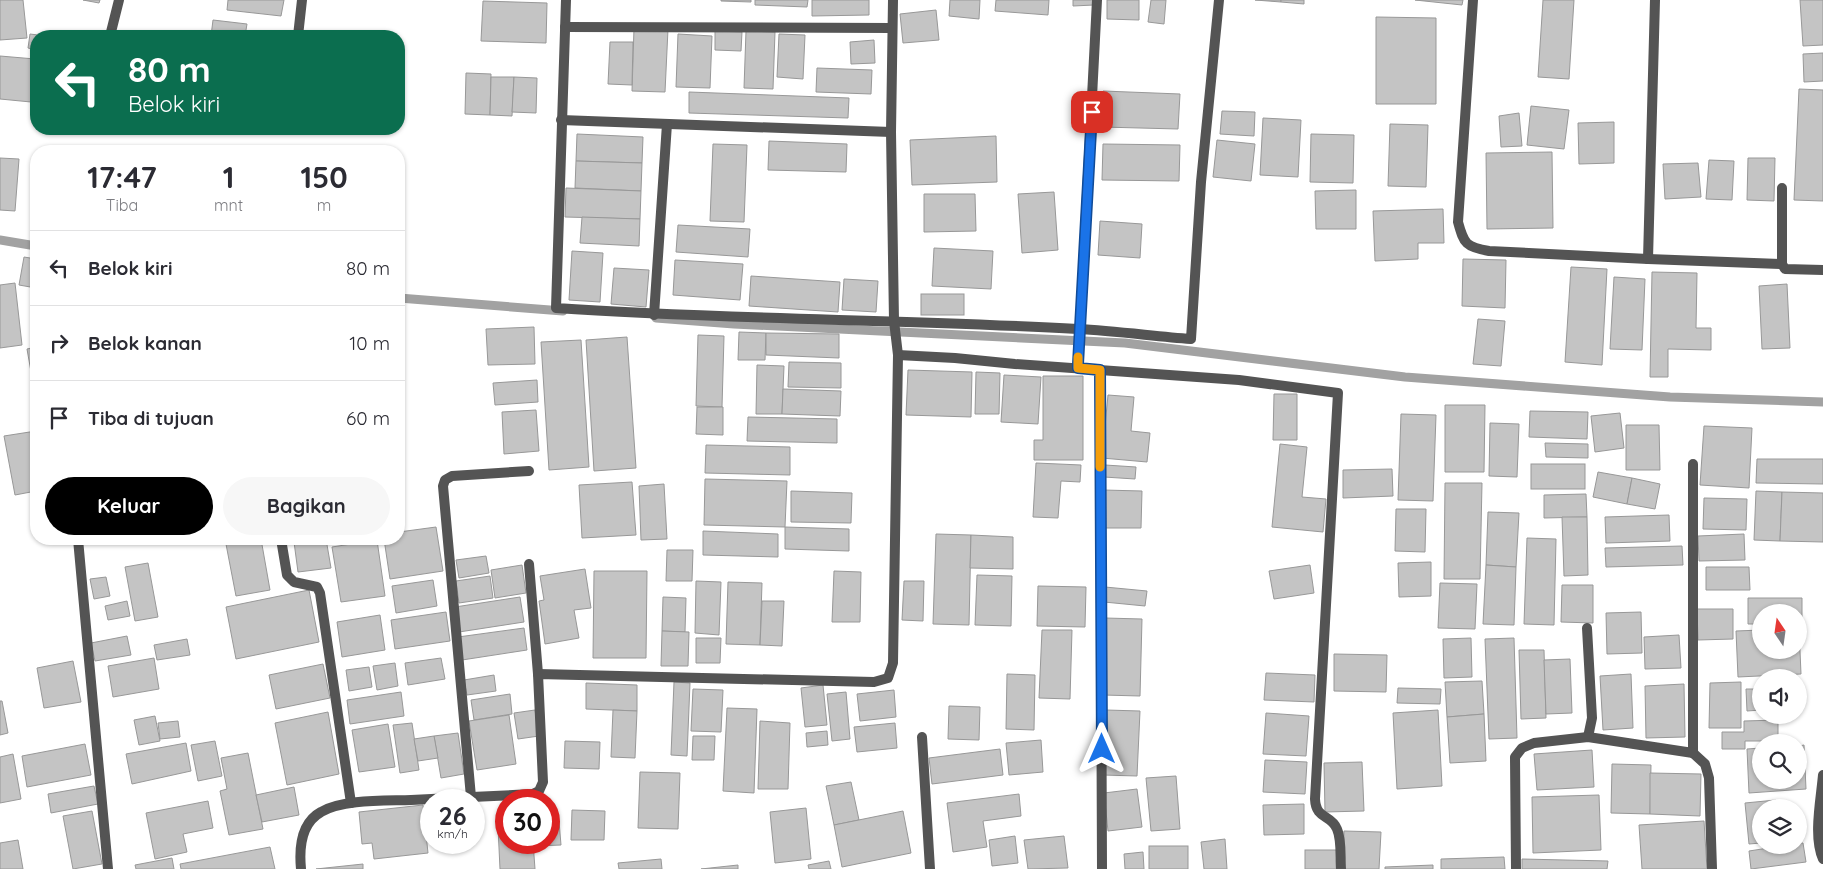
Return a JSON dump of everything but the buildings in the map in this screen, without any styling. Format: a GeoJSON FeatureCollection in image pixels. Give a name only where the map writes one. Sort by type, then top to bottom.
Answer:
{"type":"FeatureCollection","features":[{"type":"Feature","properties":{"kind":"street"},"geometry":{"type":"LineString","coordinates":[[112,30],[119,0]]}},
{"type":"Feature","properties":{"kind":"street"},"geometry":{"type":"LineString","coordinates":[[299,30],[302,0]]}},
{"type":"Feature","properties":{"kind":"street"},"geometry":{"type":"LineString","coordinates":[[566,0],[556,308],[654,315],[894,322],[1079,331],[1191,339],[1201,182],[1219,0]]}},
{"type":"Feature","properties":{"kind":"street"},"geometry":{"type":"LineString","coordinates":[[538,674],[874,682],[888,678],[893,663],[897,351],[894,322],[891,132],[893,0]]}},
{"type":"Feature","properties":{"kind":"street"},"geometry":{"type":"LineString","coordinates":[[1078,366],[1097,0]]}},
{"type":"Feature","properties":{"kind":"street"},"geometry":{"type":"LineString","coordinates":[[1473,0],[1458,222],[1463,239],[1474,248],[1488,251],[1782,264]]}},
{"type":"Feature","properties":{"kind":"street"},"geometry":{"type":"LineString","coordinates":[[1648,259],[1655,0]]}},
{"type":"Feature","properties":{"kind":"street"},"geometry":{"type":"LineString","coordinates":[[565,27],[892,28]]}},
{"type":"Feature","properties":{"kind":"street"},"geometry":{"type":"LineString","coordinates":[[561,120],[891,132]]}},
{"type":"Feature","properties":{"kind":"street"},"geometry":{"type":"LineString","coordinates":[[654,315],[667,124]]}},
{"type":"Feature","properties":{"kind":"street"},"geometry":{"type":"LineString","coordinates":[[1782,188],[1782,264],[1784,269],[1823,270]]}},
{"type":"Feature","properties":{"kind":"street"},"geometry":{"type":"LineString","coordinates":[[897,351],[954,358],[1078,366],[1100,370],[1239,380],[1338,393],[1315,806],[1318,813],[1334,823],[1338,830],[1341,869]]}},
{"type":"Feature","properties":{"kind":"street"},"geometry":{"type":"LineString","coordinates":[[1100,370],[1102,869]]}},
{"type":"Feature","properties":{"kind":"street"},"geometry":{"type":"LineString","coordinates":[[1693,753],[1694,464]]}},
{"type":"Feature","properties":{"kind":"street"},"geometry":{"type":"LineString","coordinates":[[471,789],[442,486],[445,480],[452,476],[529,471]]}},
{"type":"Feature","properties":{"kind":"street"},"geometry":{"type":"LineString","coordinates":[[79,545],[108,869]]}},
{"type":"Feature","properties":{"kind":"street"},"geometry":{"type":"LineString","coordinates":[[282,545],[287,576],[294,582],[317,587],[320,593],[351,803]]}},
{"type":"Feature","properties":{"kind":"street"},"geometry":{"type":"LineString","coordinates":[[485,796],[533,794],[539,791],[542,782],[538,674],[530,564]]}},
{"type":"Feature","properties":{"kind":"street"},"geometry":{"type":"LineString","coordinates":[[1587,628],[1592,718],[1588,737]]}},
{"type":"Feature","properties":{"kind":"street"},"geometry":{"type":"LineString","coordinates":[[922,737],[930,869]]}},
{"type":"Feature","properties":{"kind":"street"},"geometry":{"type":"LineString","coordinates":[[1516,869],[1515,757],[1522,748],[1534,743],[1588,737],[1693,753],[1705,764],[1710,778],[1712,869]]}},
{"type":"Feature","properties":{"kind":"street"},"geometry":{"type":"LineString","coordinates":[[1823,775],[1818,832],[1823,859]]}},
{"type":"Feature","properties":{"kind":"street"},"geometry":{"type":"LineString","coordinates":[[301,869],[302,837],[308,823],[321,812],[351,803],[420,800]]}},
{"type":"Feature","properties":{"kind":"waterway"},"geometry":{"type":"LineString","coordinates":[[0,240],[30,245]]}},
{"type":"Feature","properties":{"kind":"waterway"},"geometry":{"type":"LineString","coordinates":[[405,298],[563,311]]}},
{"type":"Feature","properties":{"kind":"waterway"},"geometry":{"type":"LineString","coordinates":[[656,318],[734,324],[1125,343],[1405,377],[1670,397],[1823,402]]}},
{"type":"Feature","properties":{"kind":"slow traffic"},"geometry":{"type":"LineString","coordinates":[[1078,357],[1078,368],[1100,370],[1100,467]]}},
{"type":"Feature","properties":{"kind":"route"},"geometry":{"type":"LineString","coordinates":[[1092,112],[1082,266],[1078,368],[1100,370],[1102,749]]}}]}
